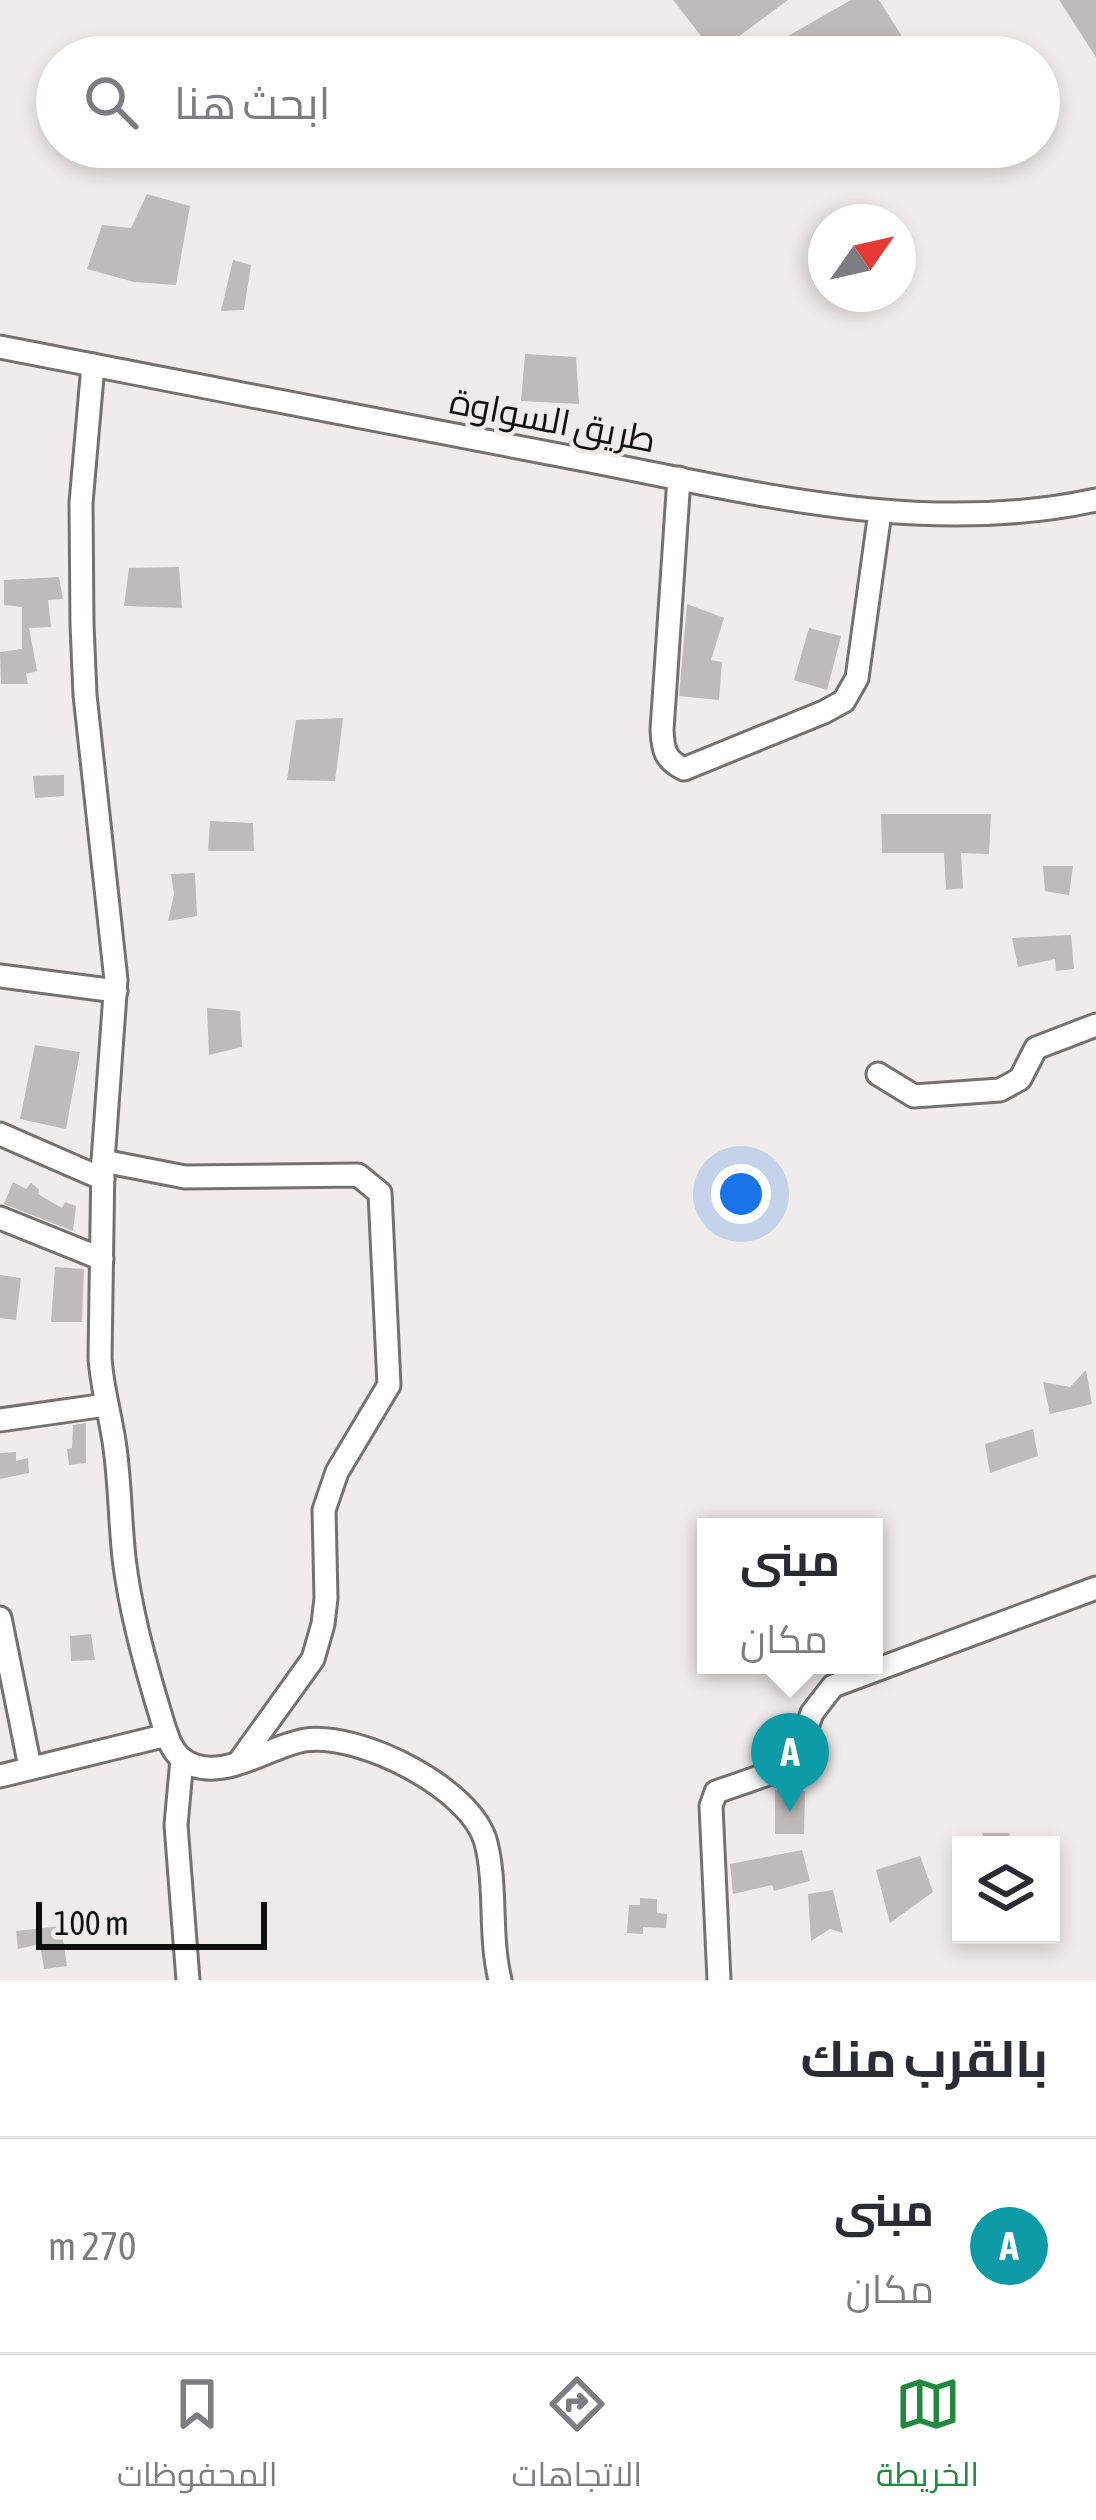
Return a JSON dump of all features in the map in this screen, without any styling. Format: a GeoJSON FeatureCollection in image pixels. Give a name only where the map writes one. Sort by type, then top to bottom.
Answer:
{"type":"FeatureCollection","features":[{"type":"Feature","properties":{"kind":"street","name":"طريق السواوة"},"geometry":{"type":"LineString","coordinates":[[0,347],[679,478],[880,512],[1024,514],[1096,500]]}},
{"type":"Feature","properties":{"kind":"street"},"geometry":{"type":"LineString","coordinates":[[93,365],[80,516],[82,623],[116,992],[103,1170],[100,1358],[115,1445],[131,1605],[167,1735],[182,1759],[176,1825],[188,1980]]}},
{"type":"Feature","properties":{"kind":"street"},"geometry":{"type":"LineString","coordinates":[[679,478],[662,730],[670,762],[684,770],[824,712],[851,692],[880,512]]}},
{"type":"Feature","properties":{"kind":"street"},"geometry":{"type":"LineString","coordinates":[[0,976],[116,992]]}},
{"type":"Feature","properties":{"kind":"street"},"geometry":{"type":"LineString","coordinates":[[878,1074],[914,1096],[1000,1090],[1020,1079],[1036,1048],[1096,1025]]}},
{"type":"Feature","properties":{"kind":"street"},"geometry":{"type":"LineString","coordinates":[[0,1134],[103,1170],[185,1177],[344,1173],[358,1175],[380,1193],[389,1385],[337,1472],[324,1510],[326,1598],[313,1659],[239,1762]]}},
{"type":"Feature","properties":{"kind":"street"},"geometry":{"type":"LineString","coordinates":[[0,1218],[102,1259]]}},
{"type":"Feature","properties":{"kind":"street"},"geometry":{"type":"LineString","coordinates":[[0,1420],[106,1405]]}},
{"type":"Feature","properties":{"kind":"street"},"geometry":{"type":"LineString","coordinates":[[883,1667],[1096,1588]]}},
{"type":"Feature","properties":{"kind":"street"},"geometry":{"type":"LineString","coordinates":[[0,1618],[30,1767]]}},
{"type":"Feature","properties":{"kind":"street"},"geometry":{"type":"LineString","coordinates":[[718,1980],[711,1806],[716,1792],[794,1766],[812,1713],[833,1686],[865,1674]]}},
{"type":"Feature","properties":{"kind":"street"},"geometry":{"type":"LineString","coordinates":[[0,1776],[167,1735]]}},
{"type":"Feature","properties":{"kind":"street"},"geometry":{"type":"LineString","coordinates":[[182,1759],[201,1766],[228,1766],[305,1740],[329,1740],[392,1760],[445,1788],[463,1803],[486,1844],[500,1980]]}},
{"type":"Feature","properties":{"kind":"building"},"geometry":{"type":"Polygon","coordinates":[[[673,0],[788,0],[739,36],[701,36],[673,0]]]}},
{"type":"Feature","properties":{"kind":"building"},"geometry":{"type":"Polygon","coordinates":[[[851,0],[879,0],[902,36],[788,36],[851,0]]]}},
{"type":"Feature","properties":{"kind":"building"},"geometry":{"type":"Polygon","coordinates":[[[1059,0],[1096,0],[1096,57],[1059,0]]]}},
{"type":"Feature","properties":{"kind":"building"},"geometry":{"type":"Polygon","coordinates":[[[147,194],[190,206],[176,285],[134,282],[87,269],[102,225],[131,228],[147,194]]]}},
{"type":"Feature","properties":{"kind":"building"},"geometry":{"type":"Polygon","coordinates":[[[233,260],[251,265],[244,310],[221,311],[233,260]]]}},
{"type":"Feature","properties":{"kind":"building"},"geometry":{"type":"Polygon","coordinates":[[[525,354],[576,357],[579,404],[521,401],[525,354]]]}},
{"type":"Feature","properties":{"kind":"building"},"geometry":{"type":"Polygon","coordinates":[[[179,567],[182,608],[124,606],[129,568],[179,567]]]}},
{"type":"Feature","properties":{"kind":"building"},"geometry":{"type":"Polygon","coordinates":[[[59,577],[63,599],[48,600],[51,627],[29,628],[37,671],[26,674],[28,684],[1,684],[0,652],[22,649],[22,607],[4,605],[4,580],[59,577]]]}},
{"type":"Feature","properties":{"kind":"building"},"geometry":{"type":"Polygon","coordinates":[[[687,604],[724,618],[711,660],[722,662],[719,700],[679,696],[687,604]]]}},
{"type":"Feature","properties":{"kind":"building"},"geometry":{"type":"Polygon","coordinates":[[[809,628],[841,636],[827,690],[794,680],[809,628]]]}},
{"type":"Feature","properties":{"kind":"building"},"geometry":{"type":"Polygon","coordinates":[[[343,718],[335,781],[287,780],[296,720],[343,718]]]}},
{"type":"Feature","properties":{"kind":"building"},"geometry":{"type":"Polygon","coordinates":[[[64,775],[64,796],[35,798],[33,776],[64,775]]]}},
{"type":"Feature","properties":{"kind":"building"},"geometry":{"type":"Polygon","coordinates":[[[881,814],[991,814],[989,854],[961,853],[963,888],[946,890],[944,853],[882,853],[881,814]]]}},
{"type":"Feature","properties":{"kind":"building"},"geometry":{"type":"Polygon","coordinates":[[[210,821],[253,823],[254,851],[208,851],[210,821]]]}},
{"type":"Feature","properties":{"kind":"building"},"geometry":{"type":"Polygon","coordinates":[[[1043,866],[1073,866],[1069,895],[1045,891],[1043,866]]]}},
{"type":"Feature","properties":{"kind":"building"},"geometry":{"type":"Polygon","coordinates":[[[195,873],[197,916],[168,921],[174,894],[171,874],[195,873]]]}},
{"type":"Feature","properties":{"kind":"building"},"geometry":{"type":"Polygon","coordinates":[[[1071,935],[1074,969],[1056,971],[1055,959],[1018,967],[1012,938],[1071,935]]]}},
{"type":"Feature","properties":{"kind":"building"},"geometry":{"type":"Polygon","coordinates":[[[207,1008],[240,1011],[242,1047],[209,1055],[207,1008]]]}},
{"type":"Feature","properties":{"kind":"building"},"geometry":{"type":"Polygon","coordinates":[[[35,1045],[80,1052],[66,1129],[20,1119],[35,1045]]]}},
{"type":"Feature","properties":{"kind":"building"},"geometry":{"type":"Polygon","coordinates":[[[13,1182],[26,1189],[31,1183],[38,1194],[62,1208],[65,1202],[76,1206],[73,1231],[4,1204],[13,1182]]]}},
{"type":"Feature","properties":{"kind":"building"},"geometry":{"type":"Polygon","coordinates":[[[55,1267],[84,1269],[82,1322],[51,1322],[55,1267]]]}},
{"type":"Feature","properties":{"kind":"building"},"geometry":{"type":"Polygon","coordinates":[[[0,1275],[21,1278],[16,1320],[0,1318],[0,1275]]]}},
{"type":"Feature","properties":{"kind":"building"},"geometry":{"type":"Polygon","coordinates":[[[1086,1370],[1092,1404],[1050,1414],[1043,1382],[1070,1387],[1086,1370]]]}},
{"type":"Feature","properties":{"kind":"building"},"geometry":{"type":"Polygon","coordinates":[[[86,1423],[86,1463],[69,1465],[73,1425],[86,1423]]]}},
{"type":"Feature","properties":{"kind":"building"},"geometry":{"type":"Polygon","coordinates":[[[1033,1429],[1038,1456],[990,1473],[985,1444],[1033,1429]]]}},
{"type":"Feature","properties":{"kind":"building"},"geometry":{"type":"Polygon","coordinates":[[[16,1452],[16,1461],[28,1458],[29,1473],[0,1479],[0,1453],[16,1452]]]}},
{"type":"Feature","properties":{"kind":"building"},"geometry":{"type":"Polygon","coordinates":[[[91,1634],[95,1660],[71,1661],[70,1636],[91,1634]]]}},
{"type":"Feature","properties":{"kind":"building"},"geometry":{"type":"Polygon","coordinates":[[[775,1790],[805,1791],[804,1834],[775,1834],[775,1790]]]}},
{"type":"Feature","properties":{"kind":"building"},"geometry":{"type":"Polygon","coordinates":[[[802,1850],[810,1881],[774,1891],[772,1885],[733,1894],[730,1864],[802,1850]]]}},
{"type":"Feature","properties":{"kind":"building"},"geometry":{"type":"Polygon","coordinates":[[[920,1856],[933,1892],[890,1923],[876,1870],[920,1856]]]}},
{"type":"Feature","properties":{"kind":"building"},"geometry":{"type":"Polygon","coordinates":[[[833,1890],[843,1933],[830,1929],[811,1941],[808,1894],[833,1890]]]}},
{"type":"Feature","properties":{"kind":"building"},"geometry":{"type":"Polygon","coordinates":[[[640,1898],[657,1899],[657,1913],[667,1914],[666,1928],[643,1927],[643,1934],[627,1933],[629,1905],[640,1905],[640,1898]]]}},
{"type":"Feature","properties":{"kind":"building"},"geometry":{"type":"Polygon","coordinates":[[[61,1926],[67,1966],[44,1969],[40,1944],[18,1949],[16,1931],[61,1926]]]}},
{"type":"Feature","properties":{"kind":"place","name":"مبنى"},"geometry":{"type":"Point","coordinates":[790,1812]}}]}
